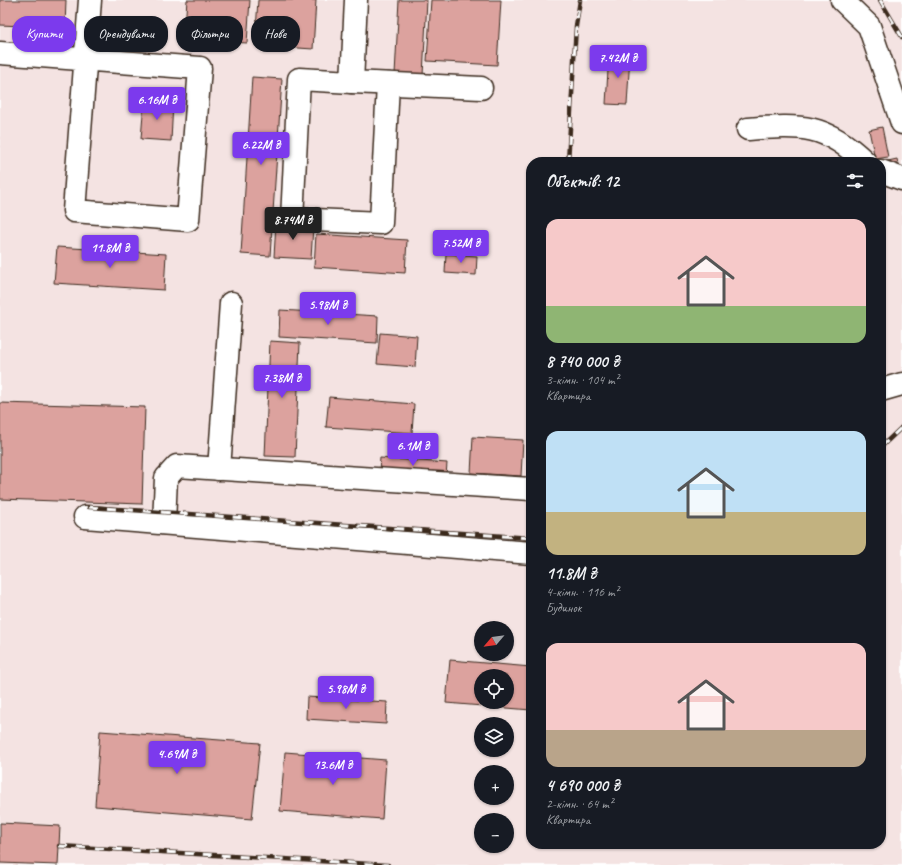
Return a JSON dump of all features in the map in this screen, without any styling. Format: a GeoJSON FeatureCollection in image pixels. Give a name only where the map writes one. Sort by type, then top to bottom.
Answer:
{"type":"FeatureCollection","features":[{"type":"Feature","properties":{"kind":"lane"},"geometry":{"type":"LineString","coordinates":[[0,52],[86,59],[200,68],[188,220],[74,211],[86,59],[90,0]]}},
{"type":"Feature","properties":{"kind":"lane"},"geometry":{"type":"LineString","coordinates":[[352,82],[356,0]]}},
{"type":"Feature","properties":{"kind":"lane"},"geometry":{"type":"LineString","coordinates":[[842,0],[869,26],[902,123]]}},
{"type":"Feature","properties":{"kind":"lane"},"geometry":{"type":"LineString","coordinates":[[388,84],[381,223],[292,219],[299,79],[481,88]]}},
{"type":"Feature","properties":{"kind":"lane"},"geometry":{"type":"LineString","coordinates":[[748,128],[791,126],[826,132],[851,148],[860,157]]}},
{"type":"Feature","properties":{"kind":"lane"},"geometry":{"type":"LineString","coordinates":[[886,173],[902,179]]}},
{"type":"Feature","properties":{"kind":"lane"},"geometry":{"type":"LineString","coordinates":[[219,469],[231,303]]}},
{"type":"Feature","properties":{"kind":"lane"},"geometry":{"type":"LineString","coordinates":[[886,389],[902,384]]}},
{"type":"Feature","properties":{"kind":"lane"},"geometry":{"type":"LineString","coordinates":[[164,523],[166,478],[176,466],[526,490]]}},
{"type":"Feature","properties":{"kind":"lane"},"geometry":{"type":"LineString","coordinates":[[85,517],[526,553]]}},
{"type":"Feature","properties":{"kind":"shaded area"},"geometry":{"type":"Polygon","coordinates":[[[0,0],[902,0],[902,865],[0,865],[0,0]]]}},
{"type":"Feature","properties":{"kind":"building"},"geometry":{"type":"Polygon","coordinates":[[[0,0],[66,0],[65,16],[12,16],[12,26],[0,25],[0,0]]]}},
{"type":"Feature","properties":{"kind":"building"},"geometry":{"type":"Polygon","coordinates":[[[187,0],[250,0],[247,43],[243,43],[243,16],[186,16],[187,0]]]}},
{"type":"Feature","properties":{"kind":"building"},"geometry":{"type":"Polygon","coordinates":[[[258,0],[316,0],[313,49],[300,48],[300,16],[257,16],[258,0]]]}},
{"type":"Feature","properties":{"kind":"building"},"geometry":{"type":"Polygon","coordinates":[[[399,0],[427,0],[423,75],[395,74],[399,0]]]}},
{"type":"Feature","properties":{"kind":"building"},"geometry":{"type":"Polygon","coordinates":[[[431,0],[501,0],[497,65],[427,61],[431,0]]]}},
{"type":"Feature","properties":{"kind":"building"},"geometry":{"type":"Polygon","coordinates":[[[609,53],[630,55],[627,105],[606,104],[609,53]]]}},
{"type":"Feature","properties":{"kind":"building"},"geometry":{"type":"Polygon","coordinates":[[[252,77],[282,79],[270,256],[241,254],[252,77]]]}},
{"type":"Feature","properties":{"kind":"building"},"geometry":{"type":"Polygon","coordinates":[[[144,102],[173,103],[171,141],[141,139],[144,102]]]}},
{"type":"Feature","properties":{"kind":"building"},"geometry":{"type":"Polygon","coordinates":[[[882,127],[888,157],[875,157],[869,130],[882,127]]]}},
{"type":"Feature","properties":{"kind":"building"},"geometry":{"type":"Polygon","coordinates":[[[897,159],[899,169],[890,171],[888,161],[897,159]]]}},
{"type":"Feature","properties":{"kind":"building"},"geometry":{"type":"Polygon","coordinates":[[[276,223],[313,226],[311,259],[274,257],[276,223]]]}},
{"type":"Feature","properties":{"kind":"building"},"geometry":{"type":"Polygon","coordinates":[[[316,234],[407,240],[405,273],[314,267],[316,234]]]}},
{"type":"Feature","properties":{"kind":"building"},"geometry":{"type":"Polygon","coordinates":[[[57,247],[166,254],[164,290],[54,283],[57,247]]]}},
{"type":"Feature","properties":{"kind":"building"},"geometry":{"type":"Polygon","coordinates":[[[446,254],[477,256],[476,275],[445,273],[446,254]]]}},
{"type":"Feature","properties":{"kind":"building"},"geometry":{"type":"Polygon","coordinates":[[[280,310],[378,316],[377,343],[279,337],[280,310]]]}},
{"type":"Feature","properties":{"kind":"building"},"geometry":{"type":"Polygon","coordinates":[[[380,333],[417,336],[415,367],[377,364],[380,333]]]}},
{"type":"Feature","properties":{"kind":"building"},"geometry":{"type":"Polygon","coordinates":[[[270,341],[300,343],[295,457],[265,456],[270,341]]]}},
{"type":"Feature","properties":{"kind":"building"},"geometry":{"type":"Polygon","coordinates":[[[329,397],[414,404],[412,433],[326,427],[329,397]]]}},
{"type":"Feature","properties":{"kind":"building"},"geometry":{"type":"Polygon","coordinates":[[[0,403],[145,407],[142,504],[0,499],[0,403]]]}},
{"type":"Feature","properties":{"kind":"building"},"geometry":{"type":"Polygon","coordinates":[[[473,437],[523,440],[521,476],[471,473],[473,437]]]}},
{"type":"Feature","properties":{"kind":"building"},"geometry":{"type":"Polygon","coordinates":[[[380,458],[447,463],[446,476],[379,471],[380,458]]]}},
{"type":"Feature","properties":{"kind":"building"},"geometry":{"type":"Polygon","coordinates":[[[450,660],[526,667],[526,710],[514,709],[514,669],[474,669],[474,705],[446,703],[450,660]]]}},
{"type":"Feature","properties":{"kind":"building"},"geometry":{"type":"Polygon","coordinates":[[[307,697],[387,702],[386,724],[306,719],[307,697]]]}},
{"type":"Feature","properties":{"kind":"building"},"geometry":{"type":"Polygon","coordinates":[[[100,731],[260,743],[252,819],[95,806],[100,731]]]}},
{"type":"Feature","properties":{"kind":"building"},"geometry":{"type":"Polygon","coordinates":[[[285,752],[386,760],[382,819],[280,811],[285,752]]]}},
{"type":"Feature","properties":{"kind":"building"},"geometry":{"type":"Polygon","coordinates":[[[0,823],[60,826],[58,865],[0,863],[0,823]]]}},
{"type":"Feature","properties":{"kind":"railway"},"geometry":{"type":"LineString","coordinates":[[568,157],[576,26],[580,0]]}},
{"type":"Feature","properties":{"kind":"railway"},"geometry":{"type":"LineString","coordinates":[[880,0],[902,37]]}},
{"type":"Feature","properties":{"kind":"railway"},"geometry":{"type":"LineString","coordinates":[[886,442],[902,427]]}},
{"type":"Feature","properties":{"kind":"railway"},"geometry":{"type":"LineString","coordinates":[[89,507],[526,538]]}},
{"type":"Feature","properties":{"kind":"railway"},"geometry":{"type":"LineString","coordinates":[[59,846],[388,865]]}}]}
